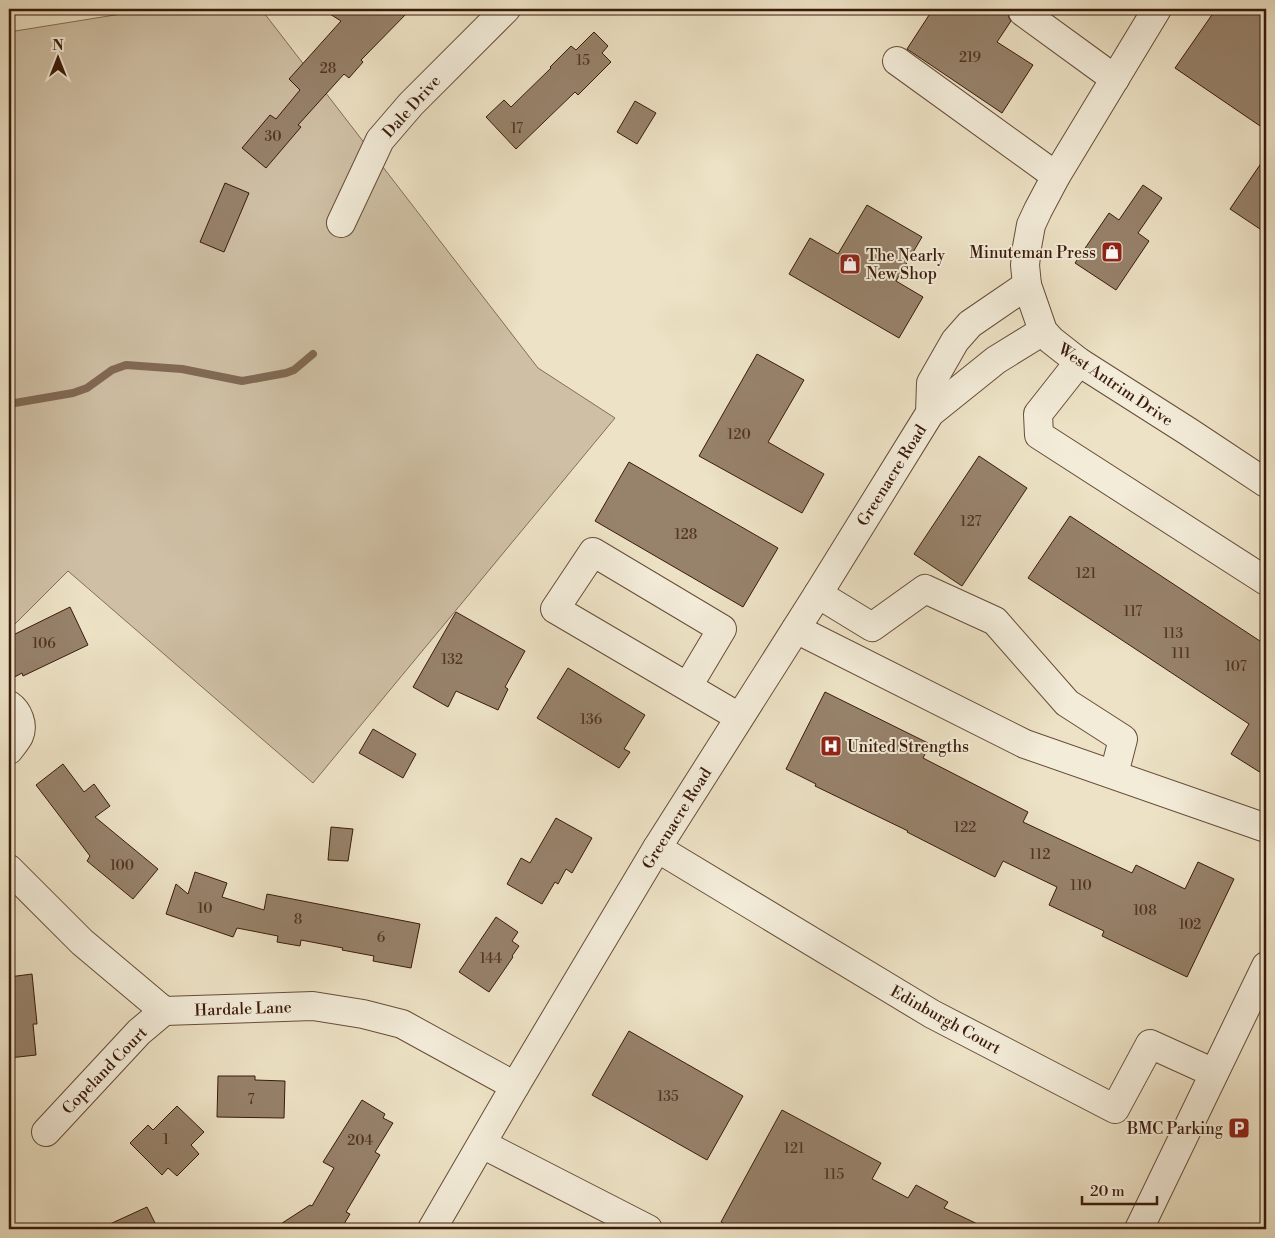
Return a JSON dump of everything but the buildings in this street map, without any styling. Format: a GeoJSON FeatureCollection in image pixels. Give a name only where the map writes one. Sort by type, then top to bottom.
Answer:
{"type":"FeatureCollection","features":[{"type":"Feature","properties":{"kind":"street","name":"Dale Drive"},"geometry":{"type":"LineString","coordinates":[[341,223],[380,140],[411,104],[506,9]]}},
{"type":"Feature","properties":{"kind":"street","name":"West Antrim Drive"},"geometry":{"type":"LineString","coordinates":[[1157,9],[1056,176],[1031,225],[1025,265],[1027,286],[1043,331],[1051,340],[1079,362],[1266,483]]}},
{"type":"Feature","properties":{"kind":"street"},"geometry":{"type":"LineString","coordinates":[[1023,12],[1115,79]]}},
{"type":"Feature","properties":{"kind":"street"},"geometry":{"type":"LineString","coordinates":[[897,61],[1056,176]]}},
{"type":"Feature","properties":{"kind":"street","name":"Greenacre Road"},"geometry":{"type":"LineString","coordinates":[[930,413],[931,383],[955,341],[970,324],[1027,286]]}},
{"type":"Feature","properties":{"kind":"street","name":"Greenacre Road"},"geometry":{"type":"LineString","coordinates":[[432,1229],[657,848],[930,413],[996,360],[1043,331]]}},
{"type":"Feature","properties":{"kind":"street"},"geometry":{"type":"LineString","coordinates":[[1079,362],[1038,414],[1039,435],[1266,581]]}},
{"type":"Feature","properties":{"kind":"street"},"geometry":{"type":"LineString","coordinates":[[688,686],[722,629],[593,552],[555,609],[739,717]]}},
{"type":"Feature","properties":{"kind":"street"},"geometry":{"type":"LineString","coordinates":[[818,594],[872,626],[926,589],[995,621],[1067,703],[1122,739],[1114,774]]}},
{"type":"Feature","properties":{"kind":"street"},"geometry":{"type":"LineString","coordinates":[[796,629],[1025,744],[1265,825]]}},
{"type":"Feature","properties":{"kind":"street"},"geometry":{"type":"LineString","coordinates":[[9,705],[19,717],[20,735],[9,750]]}},
{"type":"Feature","properties":{"kind":"street","name":"Edinburgh Court"},"geometry":{"type":"LineString","coordinates":[[657,848],[932,1014],[1115,1109],[1150,1044],[1214,1073]]}},
{"type":"Feature","properties":{"kind":"street"},"geometry":{"type":"LineString","coordinates":[[9,869],[82,942],[134,988],[164,1011]]}},
{"type":"Feature","properties":{"kind":"street"},"geometry":{"type":"LineString","coordinates":[[1139,1229],[1266,966]]}},
{"type":"Feature","properties":{"kind":"street","name":"Hardale Lane"},"geometry":{"type":"LineString","coordinates":[[164,1011],[314,1006],[363,1014],[402,1024],[515,1086]]}},
{"type":"Feature","properties":{"kind":"street","name":"Copeland Court"},"geometry":{"type":"LineString","coordinates":[[46,1132],[139,1032],[164,1011]]}},
{"type":"Feature","properties":{"kind":"street"},"geometry":{"type":"LineString","coordinates":[[482,1144],[648,1229]]}},
{"type":"Feature","properties":{"kind":"shaded area"},"geometry":{"type":"Polygon","coordinates":[[[152,9],[261,9],[538,368],[615,418],[313,783],[68,571],[9,630],[9,32],[152,9]]]}},
{"type":"Feature","properties":{"kind":"waterway"},"geometry":{"type":"LineString","coordinates":[[9,404],[73,393],[87,388],[112,370],[126,365],[182,369],[242,381],[294,370],[313,354]]}},
{"type":"Feature","properties":{"kind":"place","name":"Minuteman Press"},"geometry":{"type":"Point","coordinates":[1112,252]}},
{"type":"Feature","properties":{"kind":"place","name":"The Nearly New Shop"},"geometry":{"type":"Point","coordinates":[850,264]}},
{"type":"Feature","properties":{"kind":"place","name":"United Strengths"},"geometry":{"type":"Point","coordinates":[831,746]}},
{"type":"Feature","properties":{"kind":"place","name":"BMC Parking"},"geometry":{"type":"Point","coordinates":[1239,1128]}}]}
